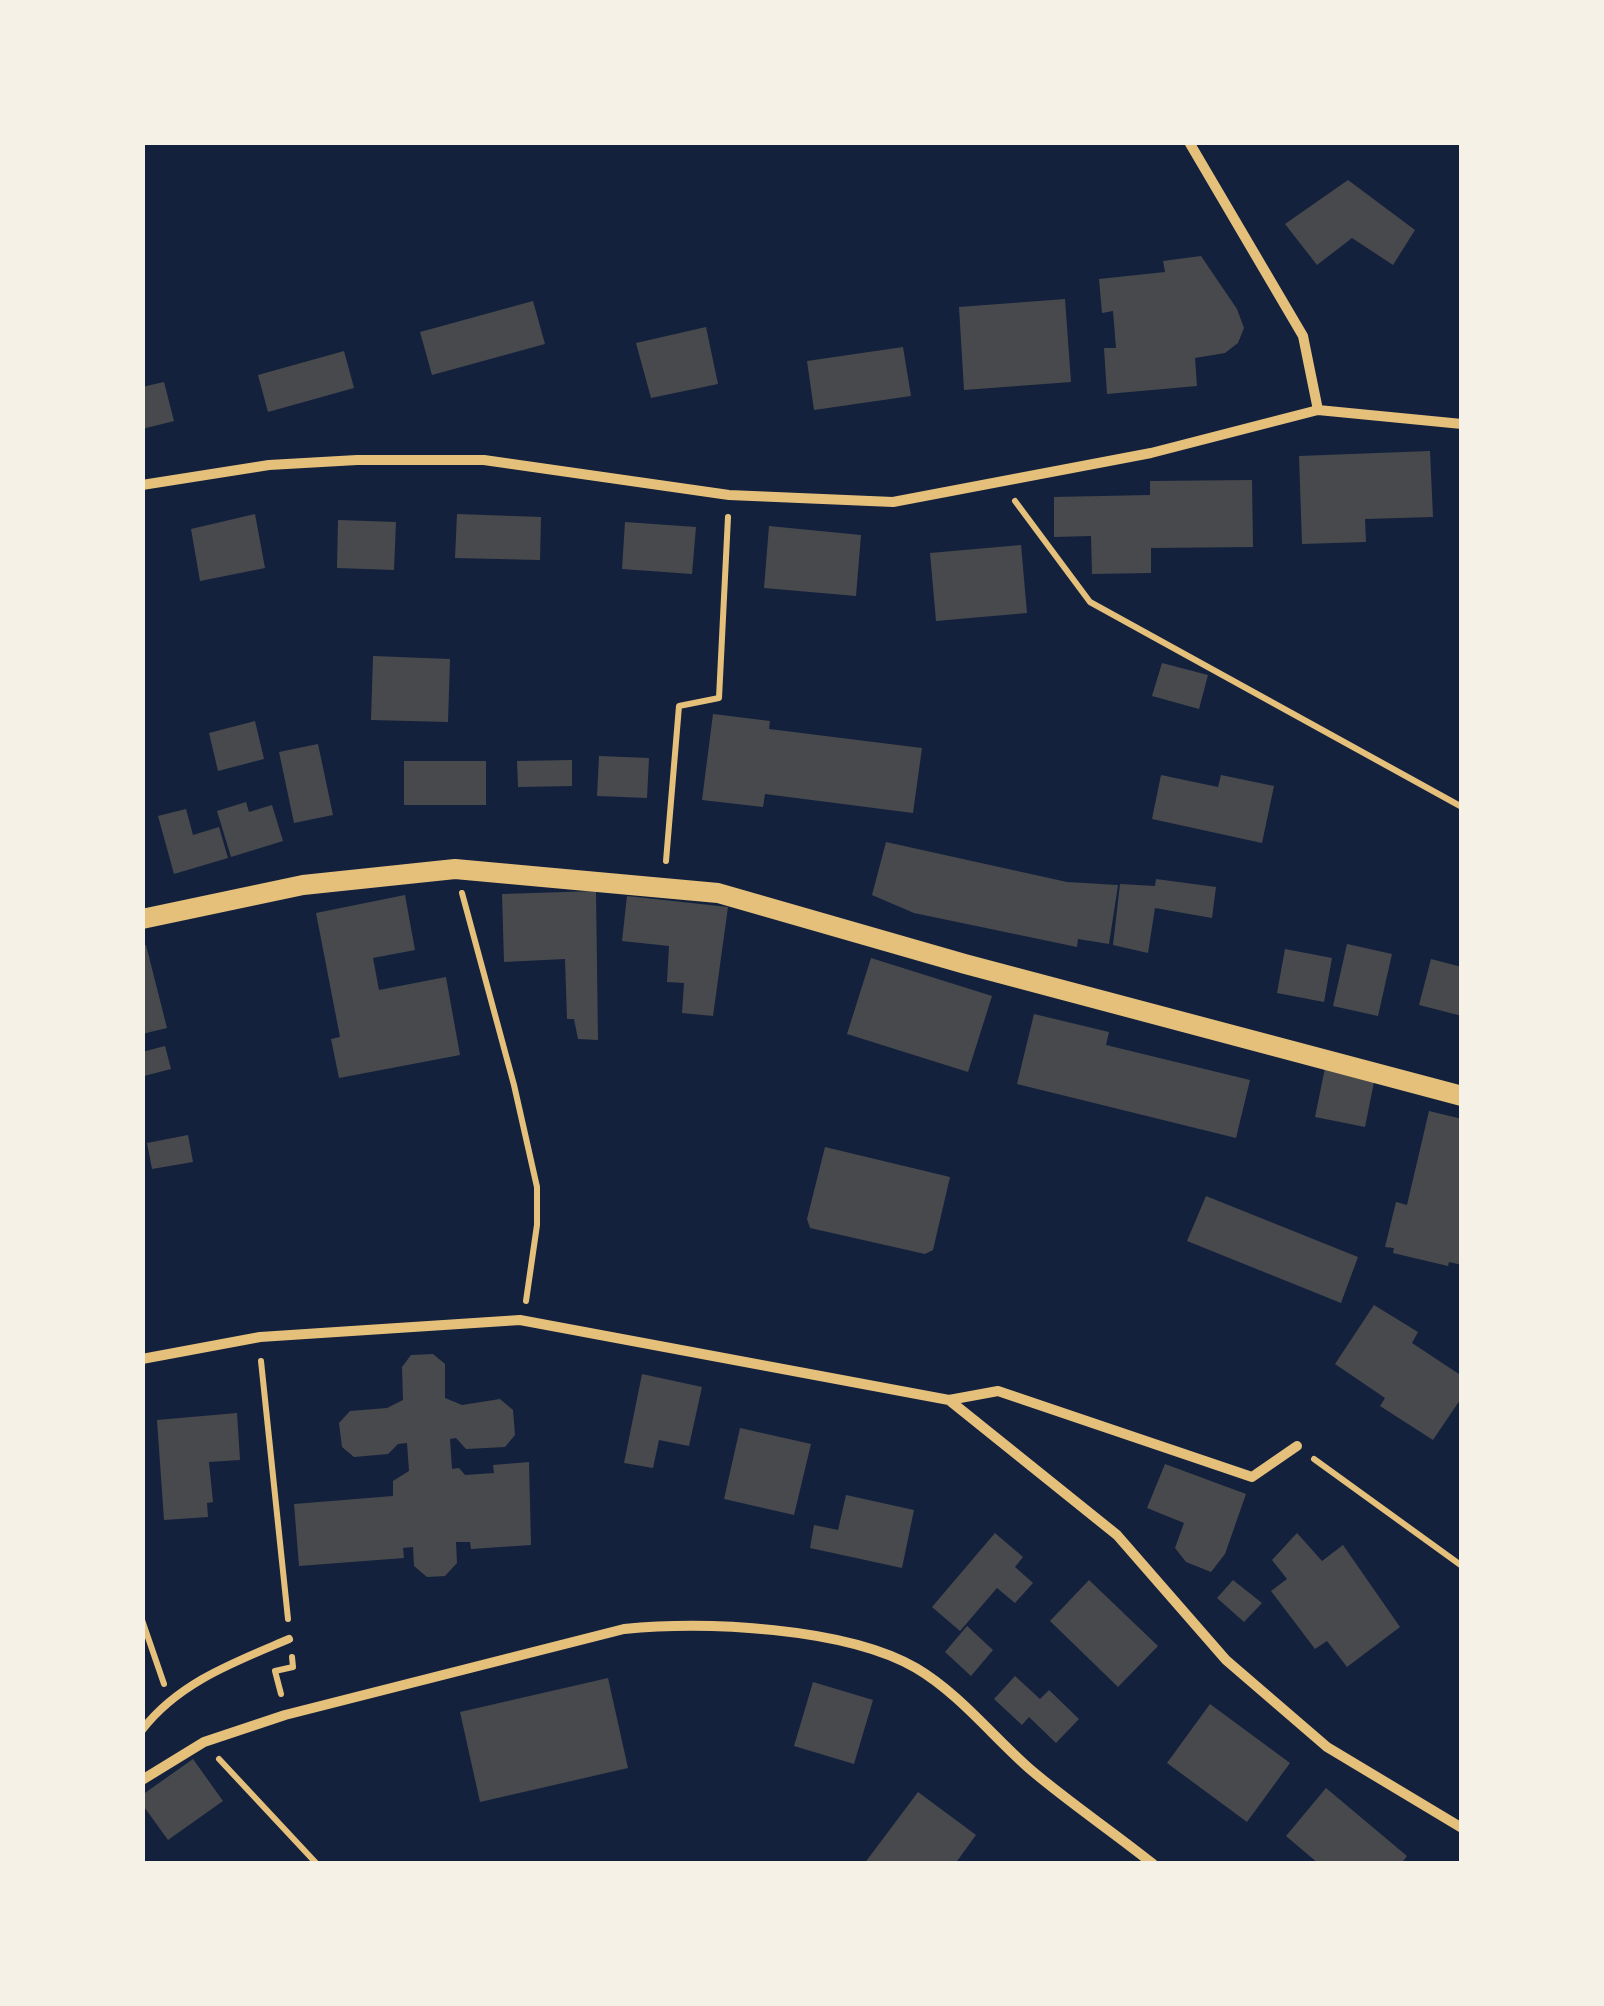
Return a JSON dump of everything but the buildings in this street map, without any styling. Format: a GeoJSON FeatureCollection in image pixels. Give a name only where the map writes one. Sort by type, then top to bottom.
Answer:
{"type":"FeatureCollection","features":[{"type":"Feature","properties":{"kind":"main road"},"geometry":{"type":"LineString","coordinates":[[142,919],[303,885],[455,869],[664,887],[735,897],[965,964],[1462,1096]]}},
{"type":"Feature","properties":{"kind":"street"},"geometry":{"type":"LineString","coordinates":[[1189,142],[1302,336],[1318,410]]}},
{"type":"Feature","properties":{"kind":"street"},"geometry":{"type":"LineString","coordinates":[[142,485],[269,465],[484,460],[729,496],[892,502],[1150,453],[1318,410],[1462,424]]}},
{"type":"Feature","properties":{"kind":"street"},"geometry":{"type":"LineString","coordinates":[[142,1359],[260,1337],[520,1320],[950,1400],[998,1392],[1252,1477],[1296,1446]]}},
{"type":"Feature","properties":{"kind":"street"},"geometry":{"type":"LineString","coordinates":[[950,1400],[1117,1535],[1226,1660],[1328,1747],[1462,1828]]}},
{"type":"Feature","properties":{"kind":"street"},"geometry":{"type":"LineString","coordinates":[[142,1780],[204,1742],[285,1715],[624,1630],[671,1624],[832,1638],[884,1652],[940,1684],[1031,1770],[1153,1864]]}},
{"type":"Feature","properties":{"kind":"lane"},"geometry":{"type":"LineString","coordinates":[[142,1730],[169,1700],[211,1673],[289,1639]]}},
{"type":"Feature","properties":{"kind":"path"},"geometry":{"type":"LineString","coordinates":[[1002,484],[1090,602],[1462,807]]}},
{"type":"Feature","properties":{"kind":"path"},"geometry":{"type":"LineString","coordinates":[[664,887],[679,706],[719,698],[729,496]]}},
{"type":"Feature","properties":{"kind":"path"},"geometry":{"type":"LineString","coordinates":[[455,869],[514,1084],[536,1188],[537,1225],[526,1302]]}},
{"type":"Feature","properties":{"kind":"path"},"geometry":{"type":"LineString","coordinates":[[261,1360],[294,1667],[276,1672],[285,1715]]}},
{"type":"Feature","properties":{"kind":"path"},"geometry":{"type":"LineString","coordinates":[[1296,1446],[1462,1566]]}},
{"type":"Feature","properties":{"kind":"path"},"geometry":{"type":"LineString","coordinates":[[142,1620],[169,1700]]}},
{"type":"Feature","properties":{"kind":"path"},"geometry":{"type":"LineString","coordinates":[[204,1742],[317,1864]]}}]}
